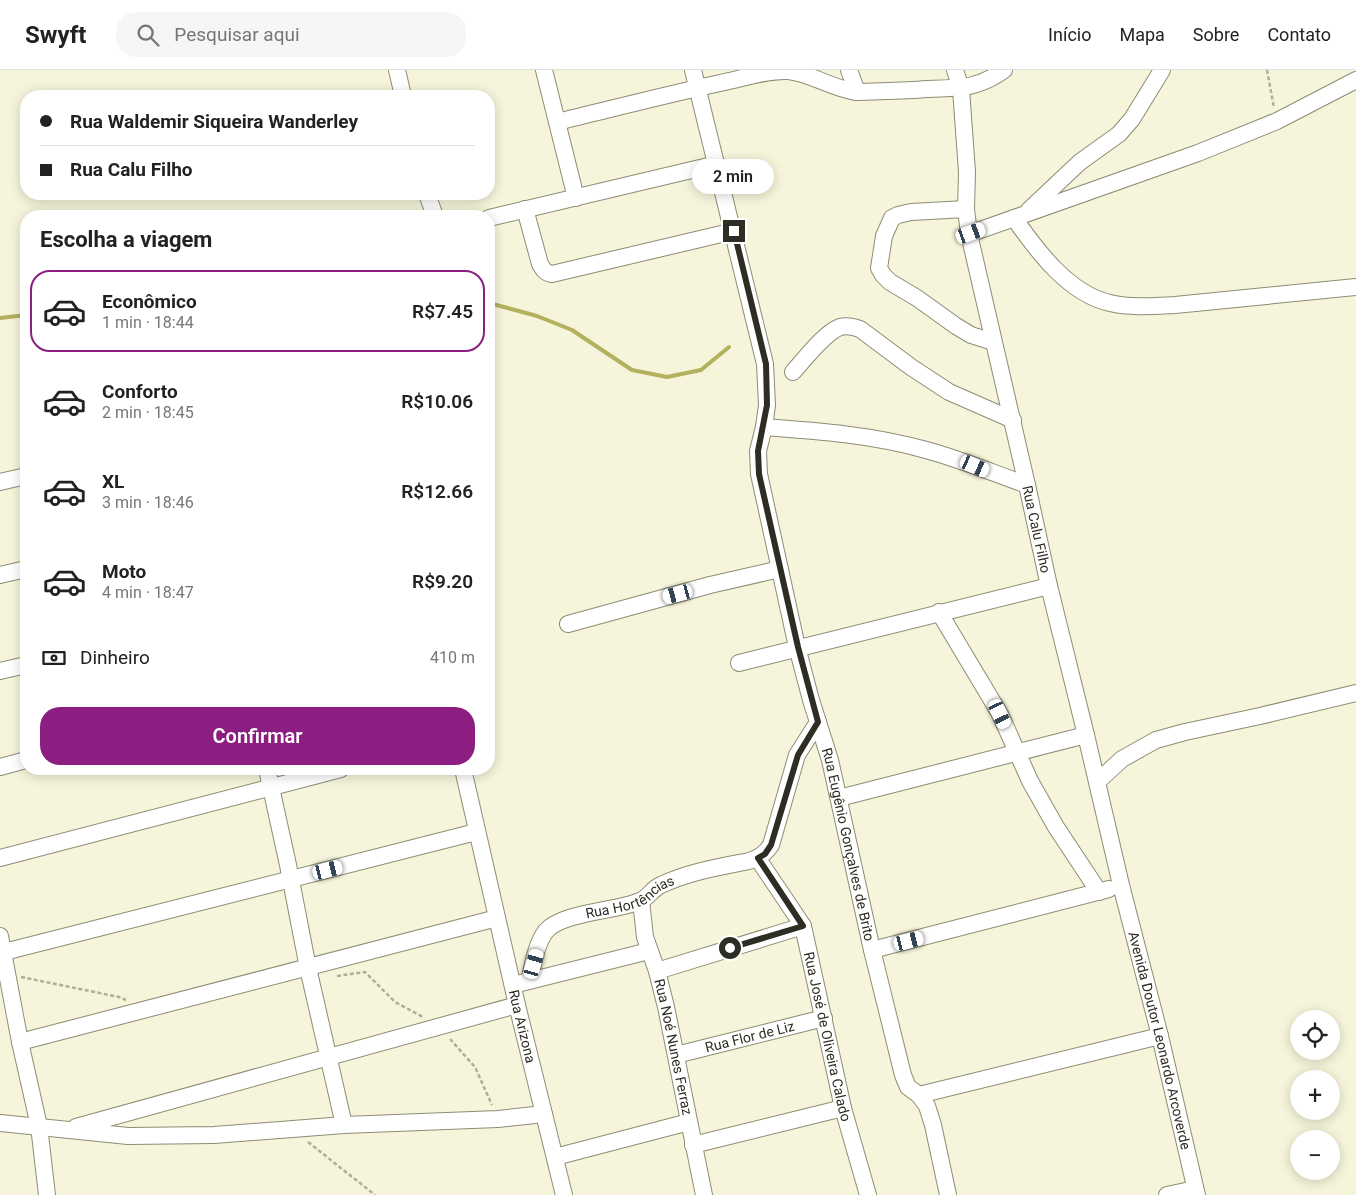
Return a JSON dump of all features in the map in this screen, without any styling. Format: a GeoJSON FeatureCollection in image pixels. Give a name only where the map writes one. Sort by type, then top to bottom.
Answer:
{"type":"FeatureCollection","features":[{"type":"Feature","properties":{"kind":"street"},"geometry":{"type":"LineString","coordinates":[[397,70],[402,90]]}},
{"type":"Feature","properties":{"kind":"street"},"geometry":{"type":"LineString","coordinates":[[544,70],[576,198]]}},
{"type":"Feature","properties":{"kind":"street"},"geometry":{"type":"LineString","coordinates":[[693,70],[766,364],[767,405],[764,427]]}},
{"type":"Feature","properties":{"kind":"street"},"geometry":{"type":"LineString","coordinates":[[850,70],[857,92]]}},
{"type":"Feature","properties":{"kind":"street"},"geometry":{"type":"LineString","coordinates":[[955,70],[961,89],[966,172],[966,209],[969,234],[1027,485]]}},
{"type":"Feature","properties":{"kind":"street"},"geometry":{"type":"LineString","coordinates":[[556,122],[697,88],[774,72],[804,74],[844,90],[857,92],[961,89],[993,78],[1004,70]]}},
{"type":"Feature","properties":{"kind":"street"},"geometry":{"type":"LineString","coordinates":[[1019,216],[1080,162],[1118,134],[1132,118],[1162,70]]}},
{"type":"Feature","properties":{"kind":"street"},"geometry":{"type":"LineString","coordinates":[[969,234],[1198,153],[1277,120],[1356,80]]}},
{"type":"Feature","properties":{"kind":"street"},"geometry":{"type":"LineString","coordinates":[[495,216],[717,164]]}},
{"type":"Feature","properties":{"kind":"street"},"geometry":{"type":"LineString","coordinates":[[525,209],[540,264],[543,270],[552,274],[734,231]]}},
{"type":"Feature","properties":{"kind":"street"},"geometry":{"type":"LineString","coordinates":[[966,209],[911,212],[892,218],[884,236],[880,268],[883,275],[890,282],[918,298],[956,326],[971,335],[993,342]]}},
{"type":"Feature","properties":{"kind":"street"},"geometry":{"type":"LineString","coordinates":[[1019,216],[1032,244],[1052,266],[1078,289],[1094,298],[1112,304],[1175,305],[1356,287]]}},
{"type":"Feature","properties":{"kind":"street"},"geometry":{"type":"LineString","coordinates":[[793,372],[814,348],[834,331],[851,326],[860,329],[911,367],[949,392],[1013,420]]}},
{"type":"Feature","properties":{"kind":"street","name":"Rua Calu Filho"},"geometry":{"type":"LineString","coordinates":[[764,427],[829,432],[872,438],[964,461],[1027,485],[1049,586],[1121,886]]}},
{"type":"Feature","properties":{"kind":"street","name":"Rua Eugênio Gonçalves de Brito"},"geometry":{"type":"LineString","coordinates":[[764,427],[758,451],[759,474],[798,647],[830,760],[872,950],[903,1075],[908,1087],[927,1106],[948,1195]]}},
{"type":"Feature","properties":{"kind":"street"},"geometry":{"type":"LineString","coordinates":[[0,482],[20,477]]}},
{"type":"Feature","properties":{"kind":"street"},"geometry":{"type":"LineString","coordinates":[[568,624],[710,585],[780,569]]}},
{"type":"Feature","properties":{"kind":"street"},"geometry":{"type":"LineString","coordinates":[[0,575],[20,570]]}},
{"type":"Feature","properties":{"kind":"street"},"geometry":{"type":"LineString","coordinates":[[739,663],[1049,586]]}},
{"type":"Feature","properties":{"kind":"street"},"geometry":{"type":"LineString","coordinates":[[939,612],[1000,714],[1030,781],[1056,827],[1099,892]]}},
{"type":"Feature","properties":{"kind":"street"},"geometry":{"type":"LineString","coordinates":[[0,672],[20,667]]}},
{"type":"Feature","properties":{"kind":"street"},"geometry":{"type":"LineString","coordinates":[[1097,782],[1122,759],[1156,740],[1356,693]]}},
{"type":"Feature","properties":{"kind":"street"},"geometry":{"type":"LineString","coordinates":[[761,856],[771,845],[798,755],[818,722]]}},
{"type":"Feature","properties":{"kind":"street"},"geometry":{"type":"LineString","coordinates":[[839,798],[1086,736]]}},
{"type":"Feature","properties":{"kind":"street"},"geometry":{"type":"LineString","coordinates":[[0,767],[20,762]]}},
{"type":"Feature","properties":{"kind":"street"},"geometry":{"type":"LineString","coordinates":[[268,775],[308,968],[344,1125]]}},
{"type":"Feature","properties":{"kind":"street"},"geometry":{"type":"LineString","coordinates":[[0,858],[319,775]]}},
{"type":"Feature","properties":{"kind":"street","name":"Rua Arizona"},"geometry":{"type":"LineString","coordinates":[[465,775],[512,985],[564,1195]]}},
{"type":"Feature","properties":{"kind":"street"},"geometry":{"type":"LineString","coordinates":[[4,952],[476,832]]}},
{"type":"Feature","properties":{"kind":"street","name":"Rua Hortências"},"geometry":{"type":"LineString","coordinates":[[529,981],[539,946],[547,930],[557,923],[584,914],[641,901],[657,886],[676,877],[761,856]]}},
{"type":"Feature","properties":{"kind":"street","name":"Rua José de Oliveira Calado"},"geometry":{"type":"LineString","coordinates":[[761,856],[803,926],[843,1108],[868,1195]]}},
{"type":"Feature","properties":{"kind":"street"},"geometry":{"type":"LineString","coordinates":[[872,950],[1121,886]]}},
{"type":"Feature","properties":{"kind":"street","name":"Avenida Doutor Leonardo Arcoverde"},"geometry":{"type":"LineString","coordinates":[[1121,886],[1160,1036],[1196,1192]]}},
{"type":"Feature","properties":{"kind":"street","name":"Rua Noé Nunes Ferraz"},"geometry":{"type":"LineString","coordinates":[[641,901],[649,951],[657,971],[676,1055],[704,1195]]}},
{"type":"Feature","properties":{"kind":"street"},"geometry":{"type":"LineString","coordinates":[[20,1042],[497,918]]}},
{"type":"Feature","properties":{"kind":"street"},"geometry":{"type":"LineString","coordinates":[[657,971],[803,926]]}},
{"type":"Feature","properties":{"kind":"street"},"geometry":{"type":"LineString","coordinates":[[0,936],[20,1042],[39,1126],[47,1195]]}},
{"type":"Feature","properties":{"kind":"street"},"geometry":{"type":"LineString","coordinates":[[512,985],[649,951]]}},
{"type":"Feature","properties":{"kind":"street"},"geometry":{"type":"LineString","coordinates":[[0,1123],[68,1130],[517,1005]]}},
{"type":"Feature","properties":{"kind":"street","name":"Rua Flor de Liz"},"geometry":{"type":"LineString","coordinates":[[676,1055],[824,1018]]}},
{"type":"Feature","properties":{"kind":"street"},"geometry":{"type":"LineString","coordinates":[[919,1096],[1160,1036]]}},
{"type":"Feature","properties":{"kind":"street"},"geometry":{"type":"LineString","coordinates":[[693,1145],[843,1108]]}},
{"type":"Feature","properties":{"kind":"street"},"geometry":{"type":"LineString","coordinates":[[63,1129],[128,1136],[214,1135],[344,1125],[498,1119],[544,1114]]}},
{"type":"Feature","properties":{"kind":"street"},"geometry":{"type":"LineString","coordinates":[[555,1157],[689,1122]]}},
{"type":"Feature","properties":{"kind":"street"},"geometry":{"type":"LineString","coordinates":[[1167,1195],[1196,1192]]}},
{"type":"Feature","properties":{"kind":"path"},"geometry":{"type":"LineString","coordinates":[[1267,70],[1277,120]]}},
{"type":"Feature","properties":{"kind":"path"},"geometry":{"type":"LineString","coordinates":[[8,974],[119,997],[145,1010]]}},
{"type":"Feature","properties":{"kind":"path"},"geometry":{"type":"LineString","coordinates":[[292,1129],[375,1195]]}},
{"type":"Feature","properties":{"kind":"waterway"},"geometry":{"type":"LineString","coordinates":[[495,305],[537,316],[572,330],[632,370],[667,377],[701,370],[729,347]]}},
{"type":"Feature","properties":{"kind":"waterway"},"geometry":{"type":"LineString","coordinates":[[0,318],[20,316]]}},
{"type":"Feature","properties":{"kind":"route"},"geometry":{"type":"LineString","coordinates":[[730,948],[803,926],[758,858],[765,854],[771,845],[798,755],[818,722],[798,647],[759,474],[758,451],[767,405],[766,364],[734,231]]}}]}
